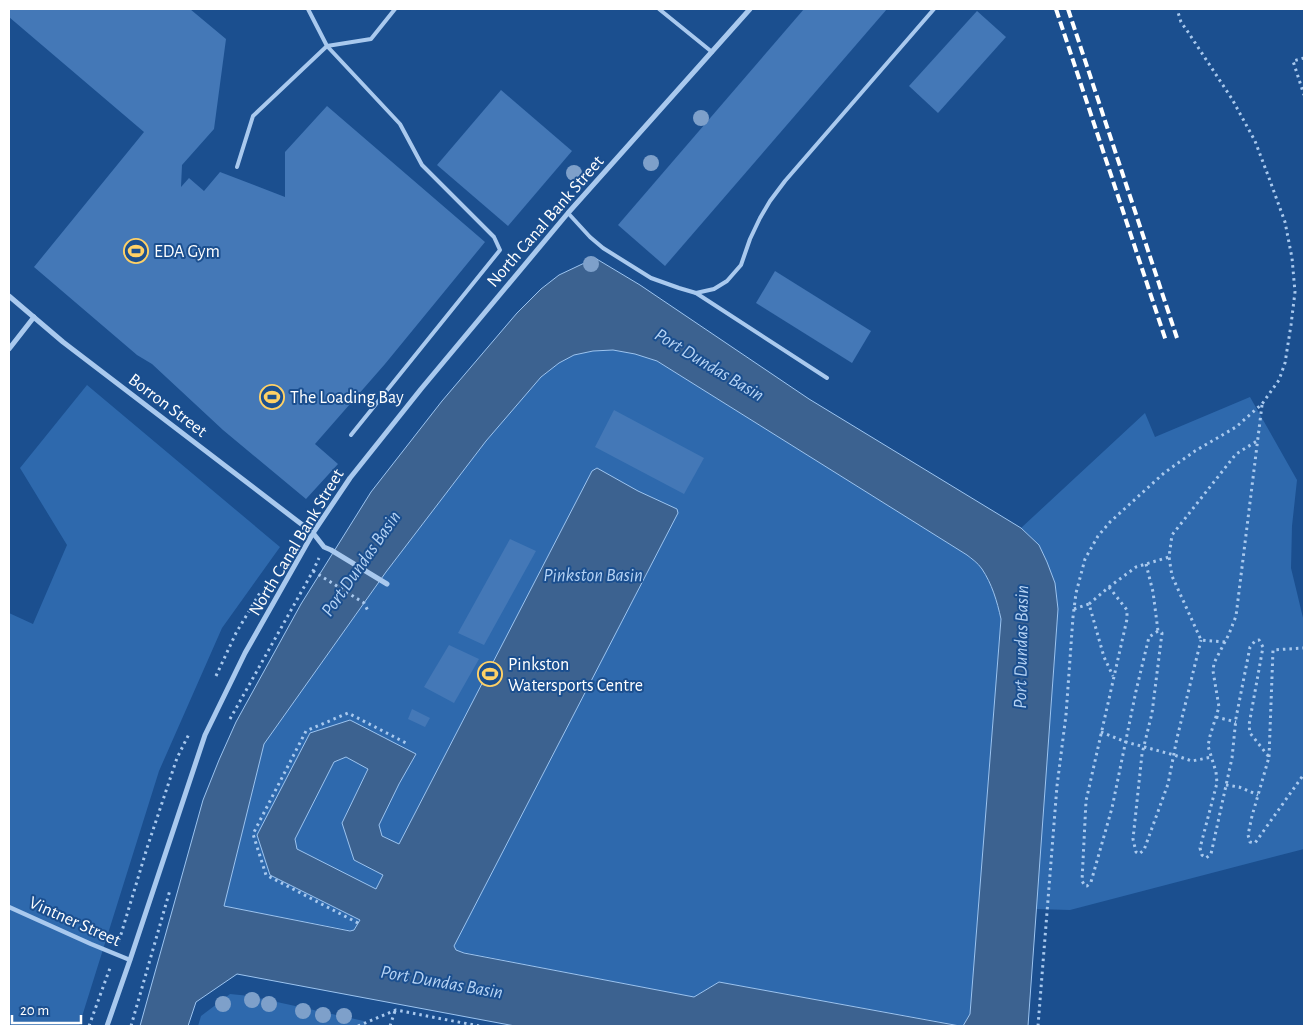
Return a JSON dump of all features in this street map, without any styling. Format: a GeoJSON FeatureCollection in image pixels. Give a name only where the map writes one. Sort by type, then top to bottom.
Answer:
{"type":"FeatureCollection","features":[{"type":"Feature","properties":{"kind":"street","name":"North Canal Bank Street"},"geometry":{"type":"LineString","coordinates":[[107,1026],[204,735],[245,653],[313,533],[350,478],[568,213],[750,9]]}},
{"type":"Feature","properties":{"kind":"street","name":"Borron Street"},"geometry":{"type":"LineString","coordinates":[[9,296],[63,342],[313,533],[324,547]]}},
{"type":"Feature","properties":{"kind":"street"},"geometry":{"type":"LineString","coordinates":[[9,349],[34,317]]}},
{"type":"Feature","properties":{"kind":"street"},"geometry":{"type":"LineString","coordinates":[[324,547],[388,584]]}},
{"type":"Feature","properties":{"kind":"street","name":"Vintner Street"},"geometry":{"type":"LineString","coordinates":[[9,907],[130,960]]}},
{"type":"Feature","properties":{"kind":"lane"},"geometry":{"type":"LineString","coordinates":[[308,9],[327,46],[400,124],[422,165],[494,237],[500,250],[351,435]]}},
{"type":"Feature","properties":{"kind":"lane"},"geometry":{"type":"LineString","coordinates":[[237,167],[253,116],[327,46],[371,39],[395,9]]}},
{"type":"Feature","properties":{"kind":"lane"},"geometry":{"type":"LineString","coordinates":[[659,9],[712,52]]}},
{"type":"Feature","properties":{"kind":"lane"},"geometry":{"type":"LineString","coordinates":[[696,293],[714,289],[727,281],[741,265],[760,218],[785,181],[934,9]]}},
{"type":"Feature","properties":{"kind":"lane"},"geometry":{"type":"LineString","coordinates":[[568,213],[603,248],[651,278],[696,293],[828,378]]}},
{"type":"Feature","properties":{"kind":"path"},"geometry":{"type":"LineString","coordinates":[[1038,1026],[1057,786],[1066,715],[1074,608],[1085,560],[1098,536],[1110,522],[1164,473],[1195,451],[1236,427],[1262,404],[1279,380],[1285,363],[1295,292],[1292,258],[1285,222],[1255,141],[1232,99],[1181,22],[1177,9]]}},
{"type":"Feature","properties":{"kind":"path"},"geometry":{"type":"LineString","coordinates":[[1304,58],[1293,61],[1304,94]]}},
{"type":"Feature","properties":{"kind":"path"},"geometry":{"type":"LineString","coordinates":[[1262,404],[1236,616],[1214,663],[1213,671],[1219,707],[1208,746],[1216,772],[1217,783],[1200,848],[1202,855],[1206,858],[1211,854],[1232,758],[1236,722],[1250,646],[1255,640],[1259,640],[1263,647],[1249,725],[1250,733],[1268,757]]}},
{"type":"Feature","properties":{"kind":"path"},"geometry":{"type":"LineString","coordinates":[[1146,564],[1153,592],[1158,631],[1162,633],[1153,704],[1144,747],[1133,839],[1136,852],[1140,854],[1144,850],[1168,784],[1201,640],[1172,576],[1168,557],[1172,535],[1236,454],[1258,440]]}},
{"type":"Feature","properties":{"kind":"path"},"geometry":{"type":"LineString","coordinates":[[226,727],[313,571],[324,547]]}},
{"type":"Feature","properties":{"kind":"path"},"geometry":{"type":"LineString","coordinates":[[1074,608],[1090,604],[1136,567],[1168,557]]}},
{"type":"Feature","properties":{"kind":"path"},"geometry":{"type":"LineString","coordinates":[[313,571],[364,603],[368,611]]}},
{"type":"Feature","properties":{"kind":"path"},"geometry":{"type":"LineString","coordinates":[[1109,587],[1127,610],[1127,619],[1086,801],[1082,881],[1085,886],[1088,886],[1091,882],[1112,808],[1136,691],[1150,637],[1158,631]]}},
{"type":"Feature","properties":{"kind":"path"},"geometry":{"type":"LineString","coordinates":[[1090,604],[1104,657],[1114,677]]}},
{"type":"Feature","properties":{"kind":"path"},"geometry":{"type":"LineString","coordinates":[[1201,640],[1225,642]]}},
{"type":"Feature","properties":{"kind":"path"},"geometry":{"type":"LineString","coordinates":[[1304,648],[1273,650],[1268,757],[1252,816],[1248,835],[1250,842],[1255,843],[1304,774]]}},
{"type":"Feature","properties":{"kind":"path"},"geometry":{"type":"LineString","coordinates":[[358,923],[266,875],[253,834],[306,731],[348,713],[406,743]]}},
{"type":"Feature","properties":{"kind":"path"},"geometry":{"type":"LineString","coordinates":[[1216,717],[1236,722]]}},
{"type":"Feature","properties":{"kind":"path"},"geometry":{"type":"LineString","coordinates":[[1101,732],[1126,742],[1174,754],[1192,762],[1212,757]]}},
{"type":"Feature","properties":{"kind":"path"},"geometry":{"type":"LineString","coordinates":[[1226,785],[1240,787],[1258,795]]}},
{"type":"Feature","properties":{"kind":"path"},"geometry":{"type":"LineString","coordinates":[[131,1026],[172,883]]}},
{"type":"Feature","properties":{"kind":"path"},"geometry":{"type":"LineString","coordinates":[[390,1026],[396,1010]]}},
{"type":"Feature","properties":{"kind":"path"},"geometry":{"type":"LineString","coordinates":[[358,1026],[396,1010],[479,1026]]}},
{"type":"Feature","properties":{"kind":"shaded area"},"geometry":{"type":"Polygon","coordinates":[[[613,350],[657,361],[967,555],[975,561],[989,581],[1001,619],[970,1014],[963,1026],[719,982],[694,997],[224,906],[264,744],[386,572],[486,441],[521,399],[541,377],[559,363],[574,355],[593,351],[613,350]]]}},
{"type":"Feature","properties":{"kind":"shaded area"},"geometry":{"type":"Polygon","coordinates":[[[87,385],[280,547],[222,628],[159,771],[79,1026],[9,1026],[9,613],[33,624],[67,545],[20,468],[87,385]]]}},
{"type":"Feature","properties":{"kind":"shaded area"},"geometry":{"type":"Polygon","coordinates":[[[1250,397],[1297,480],[1292,526],[1291,568],[1304,622],[1304,849],[1070,910],[1036,909],[1058,609],[1055,583],[1047,562],[1039,545],[1021,528],[1145,413],[1155,437],[1250,397]]]}},
{"type":"Feature","properties":{"kind":"shaded area"},"geometry":{"type":"Polygon","coordinates":[[[230,994],[250,996],[364,1021],[366,1026],[198,1026],[201,1016],[230,994]]]}},
{"type":"Feature","properties":{"kind":"water"},"geometry":{"type":"Polygon","coordinates":[[[595,258],[640,285],[809,399],[1021,528],[1039,545],[1055,583],[1058,609],[1028,1026],[963,1026],[970,1014],[1001,619],[994,593],[986,575],[979,565],[967,555],[657,361],[613,350],[593,351],[574,355],[559,363],[541,377],[486,441],[386,572],[264,744],[224,906],[350,931],[354,930],[360,920],[270,875],[257,835],[310,733],[350,720],[416,754],[379,825],[382,836],[399,844],[592,471],[597,468],[638,491],[677,509],[678,513],[454,946],[456,950],[694,997],[719,982],[960,1026],[515,1026],[237,974],[196,1002],[188,1026],[140,1026],[203,800],[236,722],[301,604],[371,492],[442,401],[517,313],[541,289],[559,275],[595,258]],[[346,757],[334,762],[295,839],[297,849],[376,889],[383,875],[354,860],[342,823],[368,769],[346,757]]]}},
{"type":"Feature","properties":{"kind":"building"},"geometry":{"type":"Polygon","coordinates":[[[9,9],[190,9],[226,39],[214,129],[182,165],[181,187],[189,178],[204,191],[220,172],[285,197],[285,152],[327,106],[485,242],[385,364],[315,444],[338,464],[306,499],[223,430],[152,364],[137,355],[34,267],[144,132],[9,17],[9,9]]]}},
{"type":"Feature","properties":{"kind":"building"},"geometry":{"type":"Polygon","coordinates":[[[804,9],[887,9],[665,266],[618,225],[804,9]]]}},
{"type":"Feature","properties":{"kind":"building"},"geometry":{"type":"Polygon","coordinates":[[[977,11],[1006,37],[938,113],[909,86],[977,11]]]}},
{"type":"Feature","properties":{"kind":"building"},"geometry":{"type":"Polygon","coordinates":[[[501,90],[572,151],[508,226],[437,165],[501,90]]]}},
{"type":"Feature","properties":{"kind":"building"},"geometry":{"type":"Polygon","coordinates":[[[775,271],[871,331],[852,363],[756,303],[775,271]]]}},
{"type":"Feature","properties":{"kind":"building"},"geometry":{"type":"Polygon","coordinates":[[[614,410],[704,458],[684,494],[595,447],[614,410]]]}},
{"type":"Feature","properties":{"kind":"building"},"geometry":{"type":"Polygon","coordinates":[[[510,539],[536,551],[484,645],[458,633],[510,539]]]}},
{"type":"Feature","properties":{"kind":"building","name":"Pinkston Watersports Centre"},"geometry":{"type":"Polygon","coordinates":[[[449,645],[479,659],[454,703],[424,687],[449,645]]]}},
{"type":"Feature","properties":{"kind":"building"},"geometry":{"type":"Polygon","coordinates":[[[412,709],[430,718],[425,727],[408,719],[412,709]]]}},
{"type":"Feature","properties":{"kind":"railway"},"geometry":{"type":"LineString","coordinates":[[1056,9],[1166,341]]}},
{"type":"Feature","properties":{"kind":"railway"},"geometry":{"type":"LineString","coordinates":[[1068,9],[1177,338]]}},
{"type":"Feature","properties":{"kind":"place","name":"EDA Gym"},"geometry":{"type":"Point","coordinates":[136,251]}},
{"type":"Feature","properties":{"kind":"place","name":"The Loading Bay"},"geometry":{"type":"Point","coordinates":[272,397]}},
{"type":"Feature","properties":{"kind":"place","name":"Pinkston Watersports Centre"},"geometry":{"type":"Point","coordinates":[490,674]}},
{"type":"Feature","properties":{"kind":"water label","name":"Port Dundas Basin"},"geometry":{"type":"Point","coordinates":[710,364]}},
{"type":"Feature","properties":{"kind":"water label","name":"Port Dundas Basin"},"geometry":{"type":"Point","coordinates":[360,563]}},
{"type":"Feature","properties":{"kind":"water label","name":"Pinkston Basin"},"geometry":{"type":"Point","coordinates":[593,574]}},
{"type":"Feature","properties":{"kind":"water label","name":"Port Dundas Basin"},"geometry":{"type":"Point","coordinates":[1020,647]}},
{"type":"Feature","properties":{"kind":"water label","name":"Port Dundas Basin"},"geometry":{"type":"Point","coordinates":[442,981]}}]}
